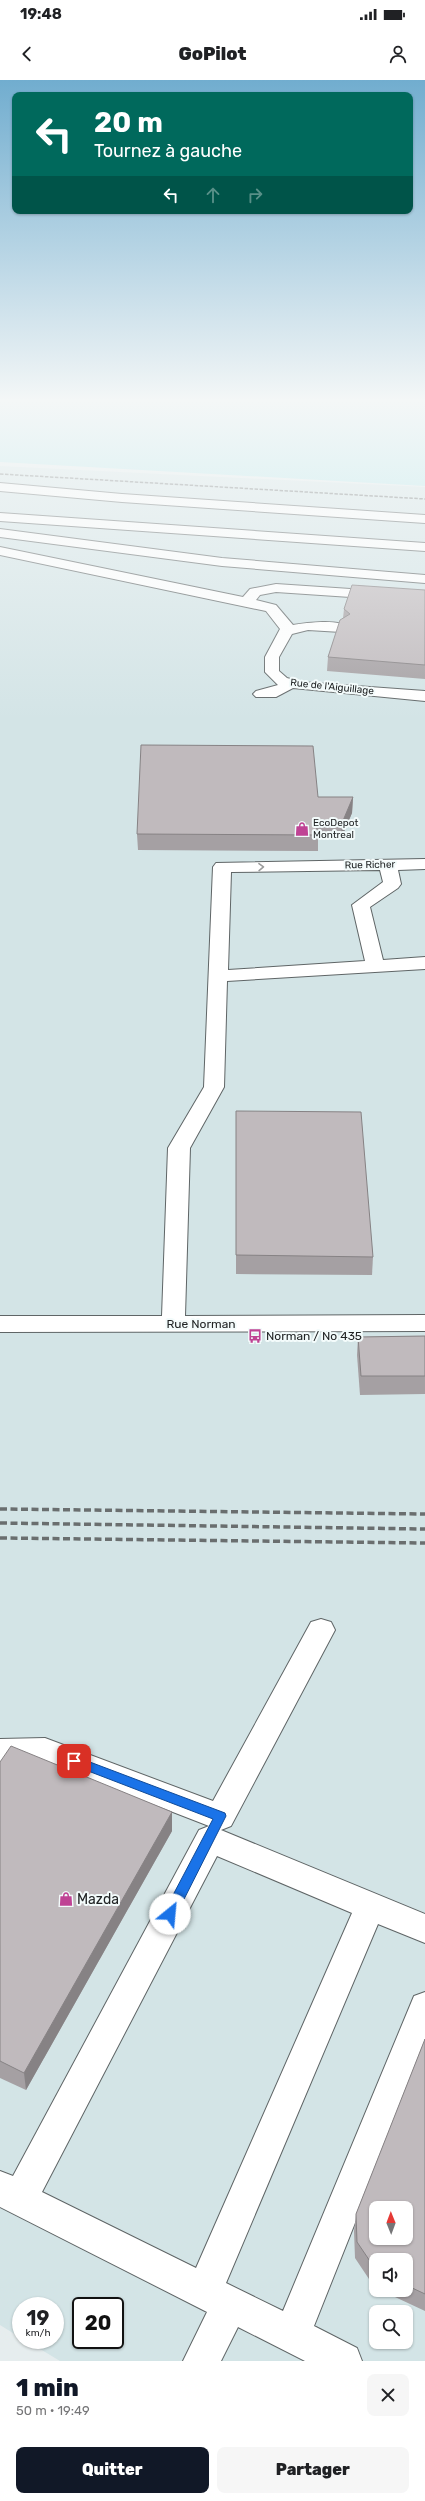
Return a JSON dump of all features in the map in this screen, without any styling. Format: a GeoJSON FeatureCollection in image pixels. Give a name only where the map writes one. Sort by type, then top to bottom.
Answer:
{"type":"FeatureCollection","features":[{"type":"Feature","properties":{"kind":"street"},"geometry":{"type":"LineString","coordinates":[[124,508],[425,529]]}},
{"type":"Feature","properties":{"kind":"street"},"geometry":{"type":"LineString","coordinates":[[266,508],[425,519]]}},
{"type":"Feature","properties":{"kind":"street"},"geometry":{"type":"LineString","coordinates":[[0,510],[425,540]]}},
{"type":"Feature","properties":{"kind":"street"},"geometry":{"type":"LineString","coordinates":[[0,518],[4,521],[0,527]]}},
{"type":"Feature","properties":{"kind":"street"},"geometry":{"type":"LineString","coordinates":[[0,518],[425,547]]}},
{"type":"Feature","properties":{"kind":"street"},"geometry":{"type":"LineString","coordinates":[[0,533],[127,551],[253,565],[425,578]]}},
{"type":"Feature","properties":{"kind":"street"},"geometry":{"type":"LineString","coordinates":[[0,551],[86,567],[276,610],[283,623],[290,629],[308,626],[341,628]]}},
{"type":"Feature","properties":{"kind":"street"},"geometry":{"type":"LineString","coordinates":[[86,567],[127,551]]}},
{"type":"Feature","properties":{"kind":"street"},"geometry":{"type":"LineString","coordinates":[[246,602],[255,592],[276,588],[425,598]]}},
{"type":"Feature","properties":{"kind":"street","name":"Rue de l'Aiguillage"},"geometry":{"type":"LineString","coordinates":[[290,629],[284,633],[274,652],[271,670],[277,678],[290,684],[425,696]]}},
{"type":"Feature","properties":{"kind":"street"},"geometry":{"type":"LineString","coordinates":[[261,694],[276,692],[290,684]]}},
{"type":"Feature","properties":{"kind":"street"},"geometry":{"type":"LineString","coordinates":[[374,965],[361,905],[392,884],[388,864]]}},
{"type":"Feature","properties":{"kind":"street","name":"Rue Richer"},"geometry":{"type":"LineString","coordinates":[[218,976],[222,867],[425,864]]}},
{"type":"Feature","properties":{"kind":"street"},"geometry":{"type":"LineString","coordinates":[[173,1324],[179,1148],[214,1088],[218,976],[374,965],[425,963]]}},
{"type":"Feature","properties":{"kind":"street","name":"Rue Norman"},"geometry":{"type":"LineString","coordinates":[[0,1324],[425,1323]]}},
{"type":"Feature","properties":{"kind":"street"},"geometry":{"type":"LineString","coordinates":[[321,1630],[215,1828],[10,2194],[344,2361]]}},
{"type":"Feature","properties":{"kind":"street"},"geometry":{"type":"LineString","coordinates":[[0,1751],[45,1750],[215,1828],[370,1906],[425,1930]]}},
{"type":"Feature","properties":{"kind":"street"},"geometry":{"type":"LineString","coordinates":[[201,2361],[217,2298],[370,1906]]}},
{"type":"Feature","properties":{"kind":"street"},"geometry":{"type":"LineString","coordinates":[[292,2335],[425,2007]]}},
{"type":"Feature","properties":{"kind":"shaded area"},"geometry":{"type":"Polygon","coordinates":[[[0,508],[425,508],[425,2361],[60,2361],[40,2349],[64,2349],[64,2297],[12,2297],[12,2332],[0,2325],[0,508]]]}},
{"type":"Feature","properties":{"kind":"building"},"geometry":{"type":"Polygon","coordinates":[[[352,585],[425,590],[425,665],[328,657],[340,620],[350,614],[344,609],[352,585]]]}},
{"type":"Feature","properties":{"kind":"building"},"geometry":{"type":"Polygon","coordinates":[[[141,745],[313,746],[318,797],[353,797],[342,823],[315,823],[319,835],[137,834],[141,745]]]}},
{"type":"Feature","properties":{"kind":"building"},"geometry":{"type":"Polygon","coordinates":[[[236,1111],[361,1112],[373,1257],[236,1255],[236,1111]]]}},
{"type":"Feature","properties":{"kind":"building"},"geometry":{"type":"Polygon","coordinates":[[[425,1336],[425,1376],[361,1376],[358,1337],[425,1336]]]}},
{"type":"Feature","properties":{"kind":"building"},"geometry":{"type":"Polygon","coordinates":[[[11,1746],[172,1812],[24,2073],[0,2061],[0,1762],[11,1746]]]}},
{"type":"Feature","properties":{"kind":"building"},"geometry":{"type":"Polygon","coordinates":[[[425,2039],[425,2294],[413,2288],[413,2253],[369,2253],[369,2260],[357,2242],[356,2214],[425,2039]]]}},
{"type":"Feature","properties":{"kind":"railway"},"geometry":{"type":"LineString","coordinates":[[0,1509],[425,1514]]}},
{"type":"Feature","properties":{"kind":"railway"},"geometry":{"type":"LineString","coordinates":[[0,1523],[425,1529]]}},
{"type":"Feature","properties":{"kind":"railway"},"geometry":{"type":"LineString","coordinates":[[0,1538],[425,1543]]}},
{"type":"Feature","properties":{"kind":"place","name":"EcoDepot Montreal"},"geometry":{"type":"Point","coordinates":[302,829]}},
{"type":"Feature","properties":{"kind":"place","name":"Norman / No 435"},"geometry":{"type":"Point","coordinates":[255,1336]}},
{"type":"Feature","properties":{"kind":"place","name":"Mazda"},"geometry":{"type":"Point","coordinates":[66,1899]}},
{"type":"Feature","properties":{"kind":"route"},"geometry":{"type":"LineString","coordinates":[[74,1761],[220,1816],[210,1839],[170,1914]]}}]}
